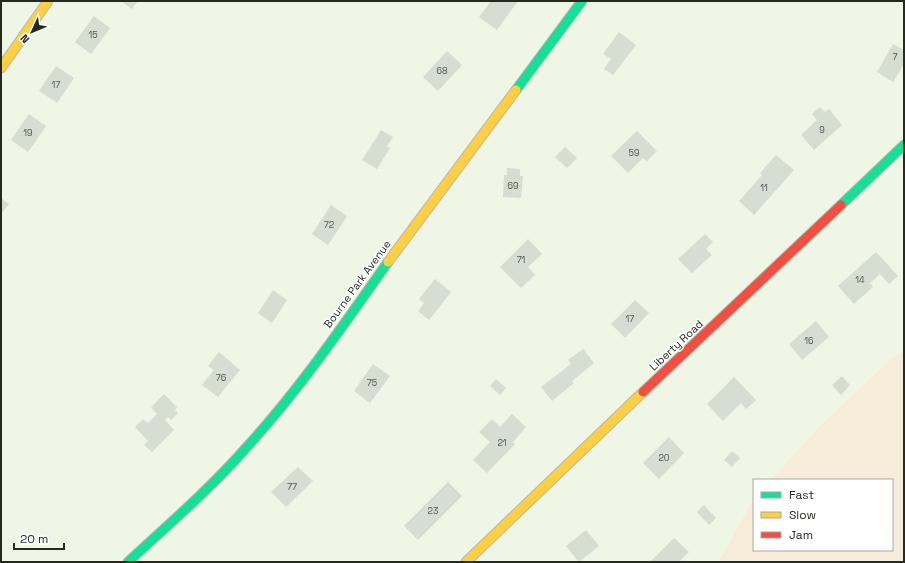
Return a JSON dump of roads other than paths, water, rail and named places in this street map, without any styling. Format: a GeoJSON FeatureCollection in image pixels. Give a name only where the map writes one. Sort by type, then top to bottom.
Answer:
{"type":"FeatureCollection","features":[{"type":"Feature","properties":{"kind":"street"},"geometry":{"type":"LineString","coordinates":[[1,68],[48,1]]}},
{"type":"Feature","properties":{"kind":"street","name":"Bourne Park Avenue"},"geometry":{"type":"LineString","coordinates":[[128,562],[219,477],[246,449],[274,416],[582,1]]}},
{"type":"Feature","properties":{"kind":"street","name":"Liberty Road"},"geometry":{"type":"LineString","coordinates":[[466,562],[904,145]]}}]}
